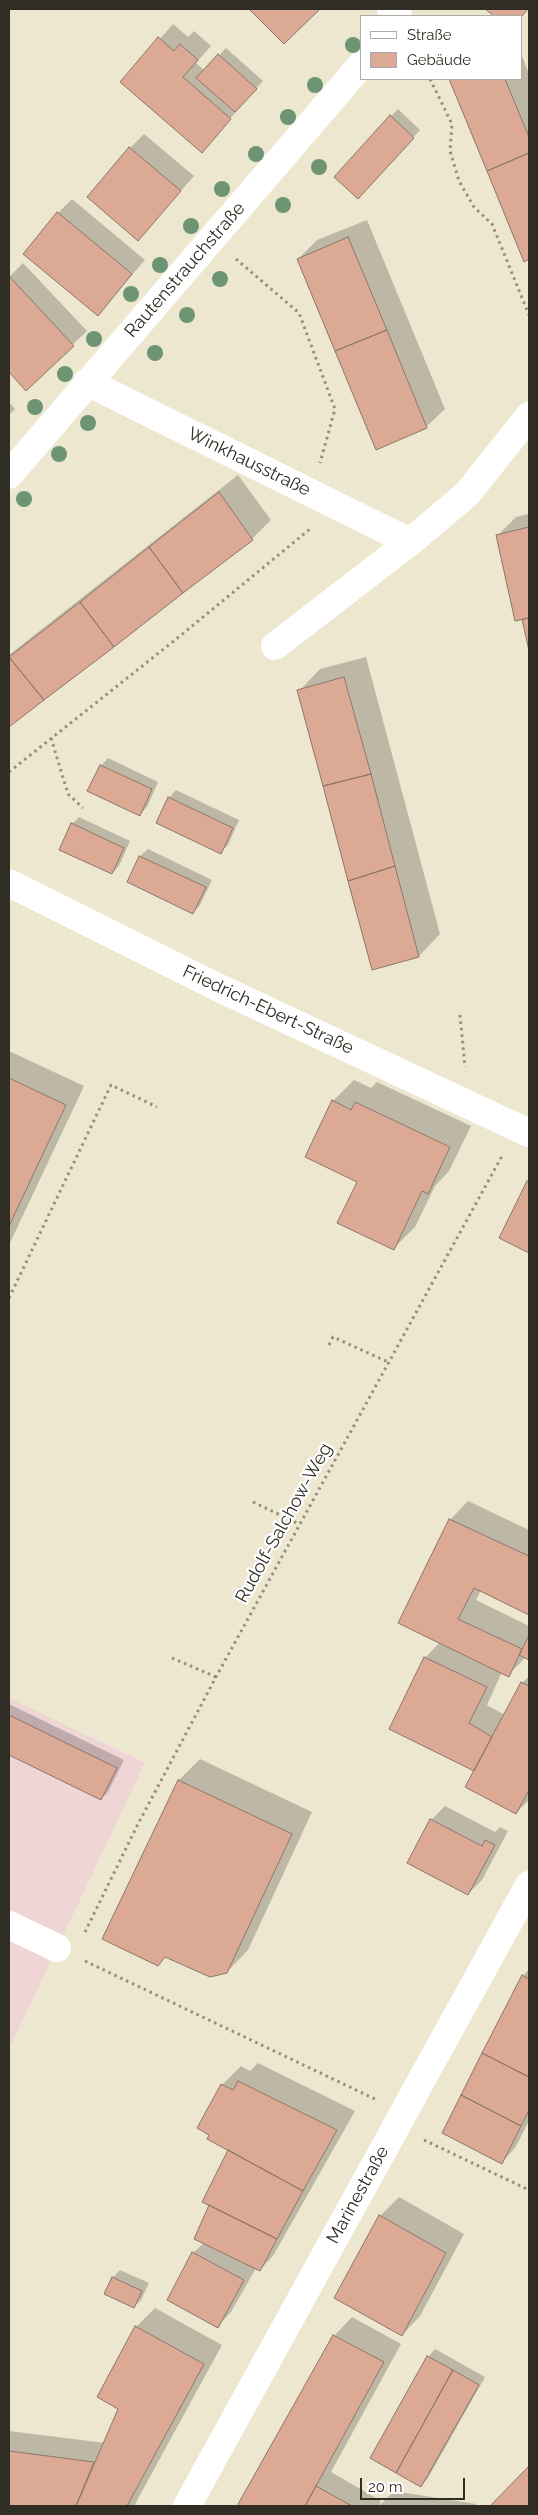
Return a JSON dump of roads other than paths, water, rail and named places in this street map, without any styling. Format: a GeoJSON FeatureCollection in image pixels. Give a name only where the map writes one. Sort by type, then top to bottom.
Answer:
{"type":"FeatureCollection","features":[{"type":"Feature","properties":{"kind":"street","name":"Rautenstrauchstraße"},"geometry":{"type":"LineString","coordinates":[[9,475],[360,66]]}},
{"type":"Feature","properties":{"kind":"street","name":"Winkhausstraße"},"geometry":{"type":"LineString","coordinates":[[87,382],[410,542]]}},
{"type":"Feature","properties":{"kind":"street"},"geometry":{"type":"LineString","coordinates":[[275,646],[410,542],[467,494],[529,416]]}},
{"type":"Feature","properties":{"kind":"street","name":"Friedrich-Ebert-Straße"},"geometry":{"type":"LineString","coordinates":[[9,883],[217,987],[524,1130]]}},
{"type":"Feature","properties":{"kind":"street","name":"Marinestraße"},"geometry":{"type":"LineString","coordinates":[[187,2506],[529,1885]]}},
{"type":"Feature","properties":{"kind":"street"},"geometry":{"type":"LineString","coordinates":[[9,1925],[66,1952]]}}]}
